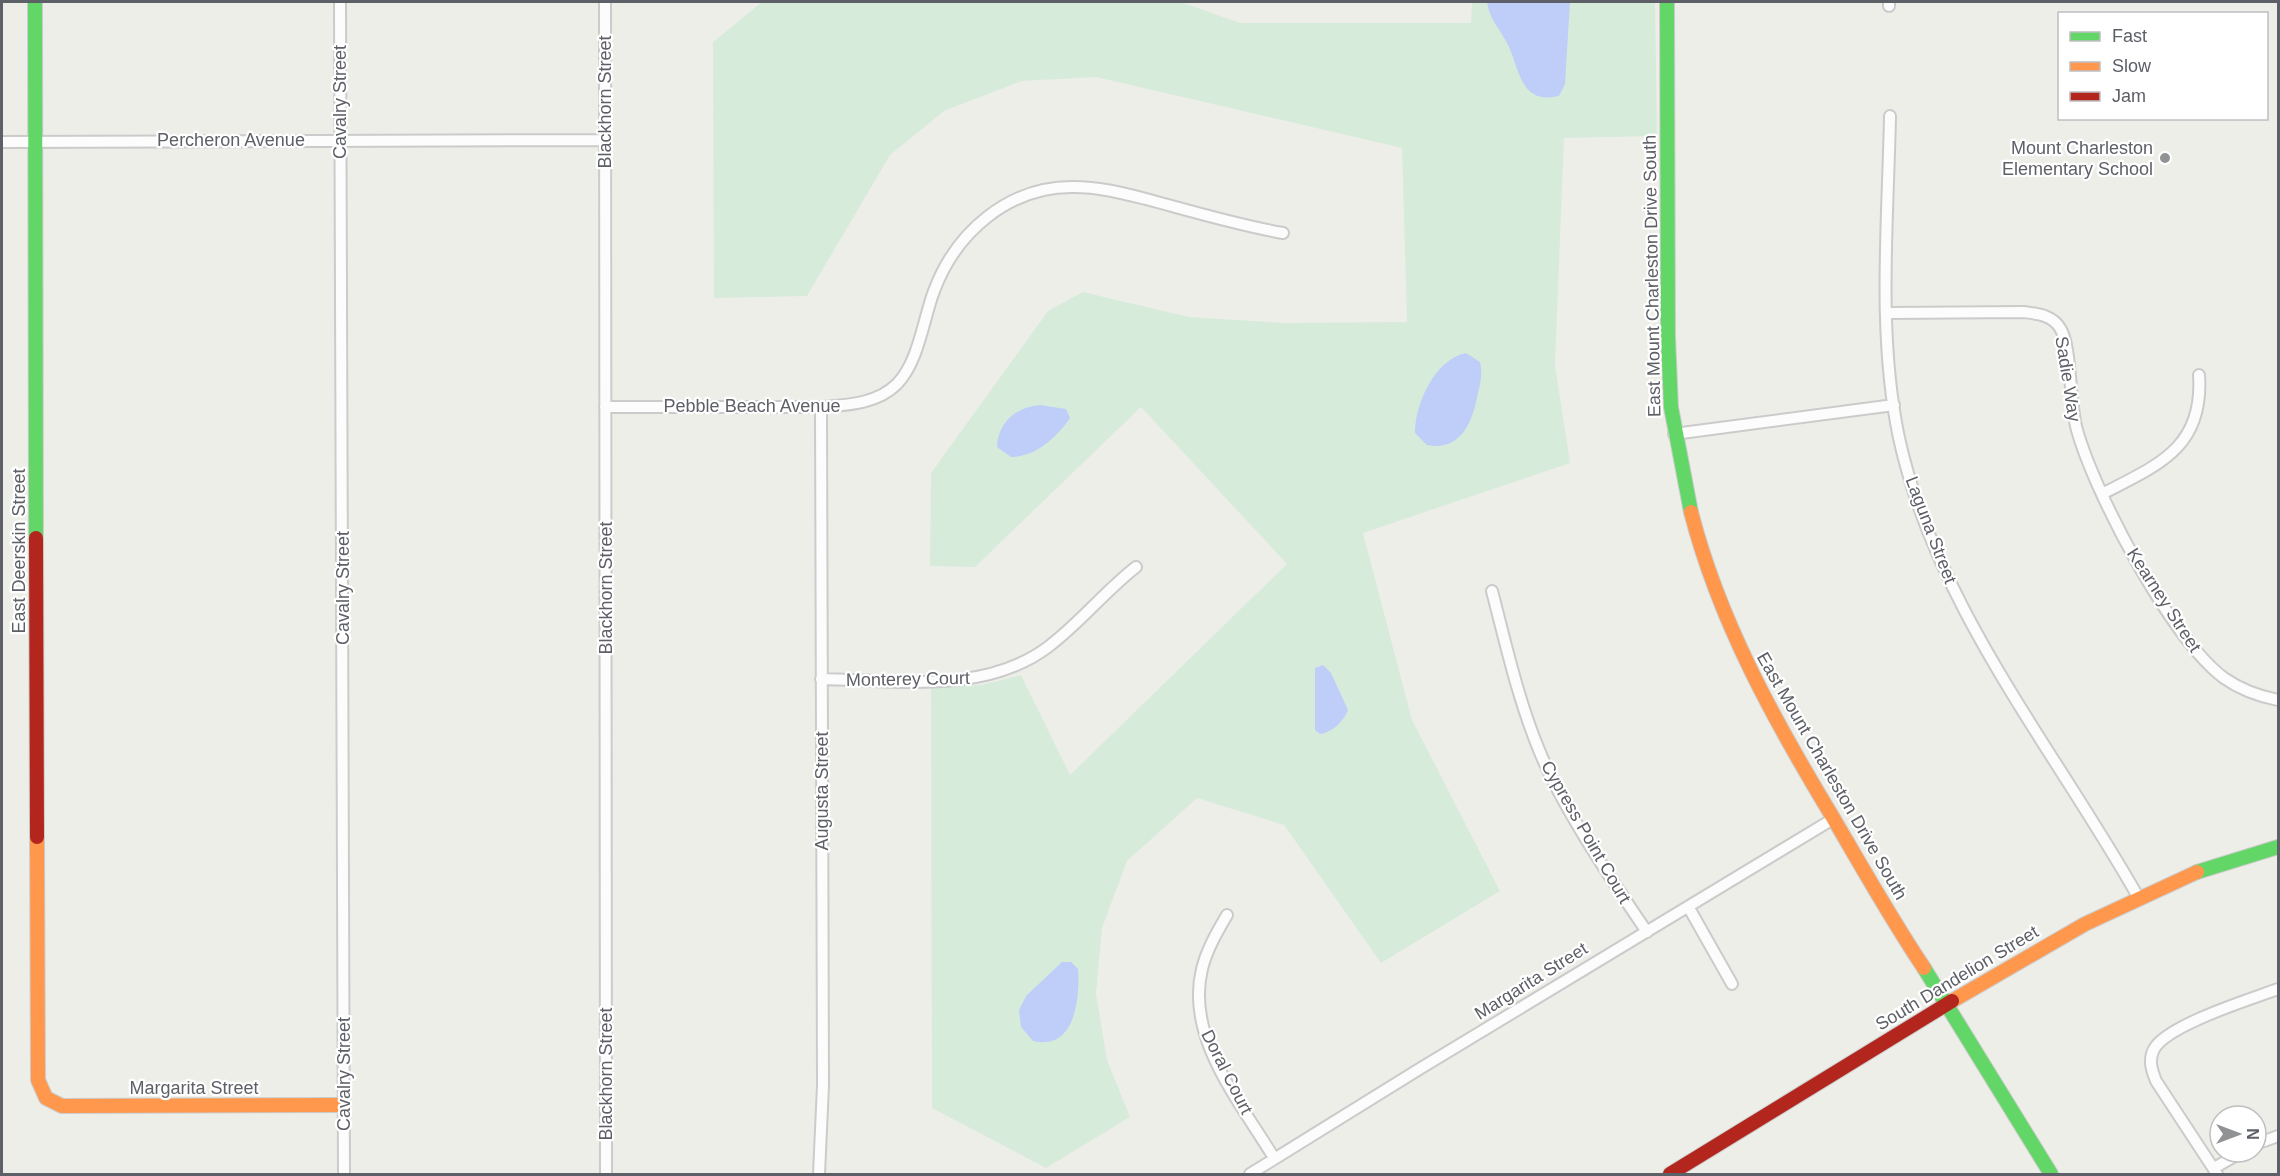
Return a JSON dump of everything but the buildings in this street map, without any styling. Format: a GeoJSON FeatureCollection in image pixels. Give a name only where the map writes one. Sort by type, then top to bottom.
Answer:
{"type":"FeatureCollection","features":[{"type":"Feature","properties":{"kind":"street","name":"East Deerskin Street"},"geometry":{"type":"LineString","coordinates":[[35,2],[38,1080],[46,1099]]}},
{"type":"Feature","properties":{"kind":"street","name":"Cavalry Street"},"geometry":{"type":"LineString","coordinates":[[340,2],[344,1174]]}},
{"type":"Feature","properties":{"kind":"street","name":"Blackhorn Street"},"geometry":{"type":"LineString","coordinates":[[605,2],[606,1174]]}},
{"type":"Feature","properties":{"kind":"street","name":"East Mount Charleston Drive South"},"geometry":{"type":"LineString","coordinates":[[1667,2],[1668,336],[1674,434],[1702,555],[1720,606],[1777,721],[1899,930],[1948,1003],[2051,1174]]}},
{"type":"Feature","properties":{"kind":"street","name":"Laguna Street"},"geometry":{"type":"LineString","coordinates":[[1890,116],[1887,314],[1899,438],[1918,507],[1948,579],[1973,626],[2137,895]]}},
{"type":"Feature","properties":{"kind":"street","name":"Percheron Avenue"},"geometry":{"type":"LineString","coordinates":[[2,142],[605,140]]}},
{"type":"Feature","properties":{"kind":"street","name":"Pebble Beach Avenue"},"geometry":{"type":"LineString","coordinates":[[605,407],[821,407],[867,401],[897,384],[905,374],[937,283],[957,246],[972,228],[993,211],[1040,191],[1073,187],[1105,189],[1283,232]]}},
{"type":"Feature","properties":{"kind":"street","name":"Sadie Way"},"geometry":{"type":"LineString","coordinates":[[1887,314],[2024,312],[2052,319],[2064,336],[2069,394],[2076,428],[2102,494]]}},
{"type":"Feature","properties":{"kind":"street"},"geometry":{"type":"LineString","coordinates":[[2102,494],[2163,463],[2173,454],[2190,432],[2197,415],[2200,396],[2199,375]]}},
{"type":"Feature","properties":{"kind":"street"},"geometry":{"type":"LineString","coordinates":[[1674,434],[1894,405]]}},
{"type":"Feature","properties":{"kind":"street","name":"Augusta Street"},"geometry":{"type":"LineString","coordinates":[[819,1174],[822,1085],[821,407]]}},
{"type":"Feature","properties":{"kind":"street","name":"Kearney Street"},"geometry":{"type":"LineString","coordinates":[[2102,494],[2132,553],[2178,626],[2201,657],[2223,677],[2243,690],[2278,700]]}},
{"type":"Feature","properties":{"kind":"street","name":"Monterey Court"},"geometry":{"type":"LineString","coordinates":[[821,679],[943,681],[994,675],[1047,649],[1136,567]]}},
{"type":"Feature","properties":{"kind":"street","name":"Cypress Point Court"},"geometry":{"type":"LineString","coordinates":[[1492,591],[1519,698],[1540,753],[1562,797],[1647,932]]}},
{"type":"Feature","properties":{"kind":"street","name":"Margarita Street"},"geometry":{"type":"LineString","coordinates":[[1250,1174],[1833,819]]}},
{"type":"Feature","properties":{"kind":"street","name":"South Dandelion Street"},"geometry":{"type":"LineString","coordinates":[[1670,1174],[2066,933],[2137,895],[2198,869],[2278,847]]}},
{"type":"Feature","properties":{"kind":"street"},"geometry":{"type":"LineString","coordinates":[[1689,908],[1732,984]]}},
{"type":"Feature","properties":{"kind":"street","name":"Doral Court"},"geometry":{"type":"LineString","coordinates":[[1227,915],[1211,942],[1202,970],[1198,999],[1200,1017],[1207,1041],[1224,1075],[1274,1158]]}},
{"type":"Feature","properties":{"kind":"street"},"geometry":{"type":"LineString","coordinates":[[2216,1171],[2156,1081],[2151,1069],[2154,1049],[2163,1039],[2190,1023],[2278,989]]}},
{"type":"Feature","properties":{"kind":"street","name":"Margarita Street"},"geometry":{"type":"LineString","coordinates":[[46,1099],[62,1106],[344,1105]]}},
{"type":"Feature","properties":{"kind":"green space"},"geometry":{"type":"Polygon","coordinates":[[[762,2],[1181,2],[1240,23],[1471,23],[1472,2],[1655,2],[1657,136],[1564,138],[1555,365],[1570,463],[1363,533],[1412,720],[1500,891],[1381,963],[1284,825],[1197,798],[1127,861],[1102,928],[1096,994],[1107,1060],[1130,1117],[1046,1168],[932,1108],[931,688],[981,685],[1021,675],[1070,775],[1287,564],[1141,407],[975,567],[930,566],[931,473],[1048,311],[1083,292],[1189,317],[1285,323],[1407,322],[1402,148],[1096,77],[1021,81],[944,111],[890,155],[807,296],[714,298],[713,42],[762,2]]]}},
{"type":"Feature","properties":{"kind":"water"},"geometry":{"type":"Polygon","coordinates":[[[1487,2],[1570,2],[1565,84],[1559,96],[1546,97],[1528,90],[1507,43],[1492,19],[1487,2]]]}},
{"type":"Feature","properties":{"kind":"water"},"geometry":{"type":"Polygon","coordinates":[[[1466,353],[1480,362],[1481,372],[1471,418],[1462,434],[1455,440],[1438,446],[1427,445],[1415,433],[1423,397],[1436,373],[1455,357],[1466,353]]]}},
{"type":"Feature","properties":{"kind":"water"},"geometry":{"type":"Polygon","coordinates":[[[1040,405],[1066,409],[1070,418],[1052,439],[1037,450],[1020,456],[1011,457],[997,447],[1001,430],[1010,417],[1023,409],[1040,405]]]}},
{"type":"Feature","properties":{"kind":"water"},"geometry":{"type":"Polygon","coordinates":[[[1323,665],[1331,673],[1348,710],[1337,726],[1320,734],[1315,730],[1315,668],[1323,665]]]}},
{"type":"Feature","properties":{"kind":"water"},"geometry":{"type":"Polygon","coordinates":[[[1062,962],[1071,962],[1078,969],[1078,994],[1072,1020],[1066,1031],[1058,1038],[1047,1042],[1033,1041],[1021,1027],[1019,1010],[1026,996],[1062,962]]]}},
{"type":"Feature","properties":{"kind":"traffic: fast"},"geometry":{"type":"LineString","coordinates":[[35,2],[36,538]]}},
{"type":"Feature","properties":{"kind":"traffic: fast"},"geometry":{"type":"LineString","coordinates":[[1667,2],[1668,336],[1671,407],[1691,512]]}},
{"type":"Feature","properties":{"kind":"traffic: fast"},"geometry":{"type":"LineString","coordinates":[[2197,872],[2278,847]]}},
{"type":"Feature","properties":{"kind":"traffic: fast"},"geometry":{"type":"LineString","coordinates":[[1924,968],[2051,1174]]}},
{"type":"Feature","properties":{"kind":"traffic: slow"},"geometry":{"type":"LineString","coordinates":[[1691,512],[1717,592],[1750,669],[1810,780],[1924,968]]}},
{"type":"Feature","properties":{"kind":"traffic: slow"},"geometry":{"type":"LineString","coordinates":[[37,837],[38,1080],[46,1098],[62,1106],[344,1105]]}},
{"type":"Feature","properties":{"kind":"traffic: slow"},"geometry":{"type":"LineString","coordinates":[[1952,1001],[2085,924],[2197,872]]}},
{"type":"Feature","properties":{"kind":"traffic: jam"},"geometry":{"type":"LineString","coordinates":[[36,538],[37,837]]}},
{"type":"Feature","properties":{"kind":"traffic: jam"},"geometry":{"type":"LineString","coordinates":[[1670,1174],[1952,1001]]}},
{"type":"Feature","properties":{"kind":"place","name":"Mount Charleston Elementary School"},"geometry":{"type":"Point","coordinates":[2165,158]}}]}
